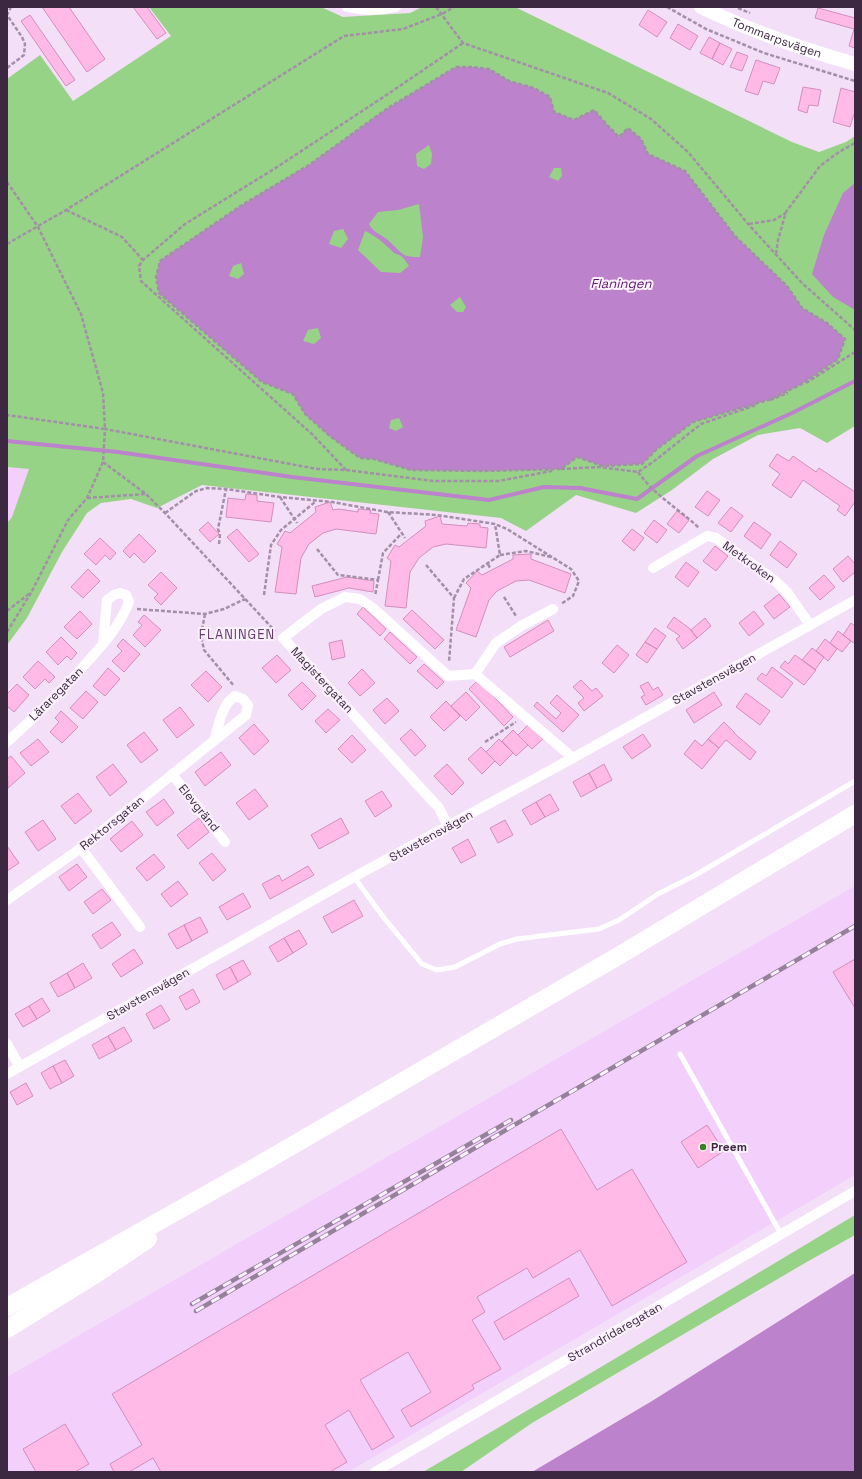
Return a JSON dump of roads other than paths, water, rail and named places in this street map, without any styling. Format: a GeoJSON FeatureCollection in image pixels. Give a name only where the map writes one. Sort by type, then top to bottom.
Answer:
{"type":"FeatureCollection","features":[{"type":"Feature","properties":{"kind":"highway"},"geometry":{"type":"LineString","coordinates":[[7,1307],[264,1162],[620,955],[855,814]]}},
{"type":"Feature","properties":{"kind":"highway"},"geometry":{"type":"LineString","coordinates":[[7,1329],[99,1272],[264,1162]]}},
{"type":"Feature","properties":{"kind":"highway"},"geometry":{"type":"LineString","coordinates":[[7,1301],[62,1275]]}},
{"type":"Feature","properties":{"kind":"street"},"geometry":{"type":"LineString","coordinates":[[347,7],[361,10],[385,10],[396,7]]}},
{"type":"Feature","properties":{"kind":"street","name":"Tommarpsvägen"},"geometry":{"type":"LineString","coordinates":[[701,7],[729,20],[804,49],[855,64]]}},
{"type":"Feature","properties":{"kind":"street","name":"Metkroken"},"geometry":{"type":"LineString","coordinates":[[653,568],[707,536],[716,538],[773,579],[788,592],[810,625]]}},
{"type":"Feature","properties":{"kind":"street","name":"Läraregatan"},"geometry":{"type":"LineString","coordinates":[[7,742],[72,679],[103,644],[112,633],[124,615],[129,602],[126,595],[120,593],[107,600],[103,644]]}},
{"type":"Feature","properties":{"kind":"street","name":"Magistergatan"},"geometry":{"type":"LineString","coordinates":[[448,826],[439,808],[283,638],[321,609],[344,597],[360,599],[373,608],[448,676],[475,674]]}},
{"type":"Feature","properties":{"kind":"street","name":"Stavstensvägen"},"geometry":{"type":"LineString","coordinates":[[7,1074],[354,877],[573,758],[855,600]]}},
{"type":"Feature","properties":{"kind":"street"},"geometry":{"type":"LineString","coordinates":[[553,609],[521,626],[496,643],[475,674],[573,758]]}},
{"type":"Feature","properties":{"kind":"street","name":"Rektorsgatan"},"geometry":{"type":"LineString","coordinates":[[7,900],[81,848],[172,774],[214,741],[246,715],[248,705],[243,699],[235,696],[228,700],[224,708],[214,741]]}},
{"type":"Feature","properties":{"kind":"street","name":"Elevgränd"},"geometry":{"type":"LineString","coordinates":[[172,774],[225,842]]}},
{"type":"Feature","properties":{"kind":"street"},"geometry":{"type":"LineString","coordinates":[[81,848],[140,927]]}},
{"type":"Feature","properties":{"kind":"street"},"geometry":{"type":"LineString","coordinates":[[7,1044],[20,1067]]}},
{"type":"Feature","properties":{"kind":"street","name":"Strandridaregatan"},"geometry":{"type":"LineString","coordinates":[[375,1472],[855,1191]]}},
{"type":"Feature","properties":{"kind":"lane"},"geometry":{"type":"LineString","coordinates":[[354,877],[384,918],[422,964],[437,970],[455,967],[500,944],[517,939],[600,929],[619,920],[658,894],[694,876],[855,781]]}},
{"type":"Feature","properties":{"kind":"lane"},"geometry":{"type":"LineString","coordinates":[[680,1054],[781,1234]]}},
{"type":"Feature","properties":{"kind":"water","name":"Flaningen"},"geometry":{"type":"Polygon","coordinates":[[[456,67],[472,67],[489,69],[509,81],[534,88],[550,97],[554,112],[574,120],[594,110],[619,137],[628,128],[641,139],[648,154],[685,171],[735,236],[787,286],[802,308],[827,323],[845,339],[838,359],[800,385],[768,400],[693,422],[657,449],[642,464],[603,466],[577,457],[561,469],[483,471],[411,470],[374,459],[360,458],[331,437],[305,414],[293,394],[262,382],[159,293],[156,277],[160,261],[242,205],[309,165],[388,108],[456,67]],[[429,145],[416,154],[417,166],[424,169],[431,164],[432,154],[429,145]],[[554,168],[549,177],[558,181],[562,176],[561,168],[554,168]],[[419,204],[398,210],[378,212],[369,224],[373,230],[404,255],[410,257],[420,257],[423,237],[419,204]],[[343,229],[334,231],[329,244],[341,248],[348,239],[343,229]],[[365,231],[358,250],[381,272],[400,273],[409,266],[400,255],[394,253],[380,240],[365,231]],[[241,263],[233,266],[229,276],[238,279],[244,274],[241,263]],[[460,297],[450,305],[457,312],[463,312],[466,307],[460,297]],[[318,328],[308,330],[303,341],[314,344],[321,338],[318,328]],[[399,418],[391,420],[389,428],[396,431],[403,427],[399,418]]]}},
{"type":"Feature","properties":{"kind":"water"},"geometry":{"type":"Polygon","coordinates":[[[855,183],[855,310],[833,297],[812,274],[824,235],[843,193],[855,183]]]}},
{"type":"Feature","properties":{"kind":"water"},"geometry":{"type":"Polygon","coordinates":[[[855,1273],[855,1472],[532,1472],[652,1401],[855,1273]]]}},
{"type":"Feature","properties":{"kind":"waterway"},"geometry":{"type":"LineString","coordinates":[[7,441],[118,452],[292,477],[489,500],[544,487],[580,488],[637,499],[697,456],[792,413],[855,381]]}},
{"type":"Feature","properties":{"kind":"railway"},"geometry":{"type":"LineString","coordinates":[[196,1311],[855,926]]}},
{"type":"Feature","properties":{"kind":"railway"},"geometry":{"type":"LineString","coordinates":[[192,1304],[511,1120]]}},
{"type":"Feature","properties":{"kind":"place","name":"Preem"},"geometry":{"type":"Point","coordinates":[703,1147]}},
{"type":"Feature","properties":{"kind":"district","name":"FLANINGEN"},"geometry":{"type":"Point","coordinates":[237,634]}}]}
